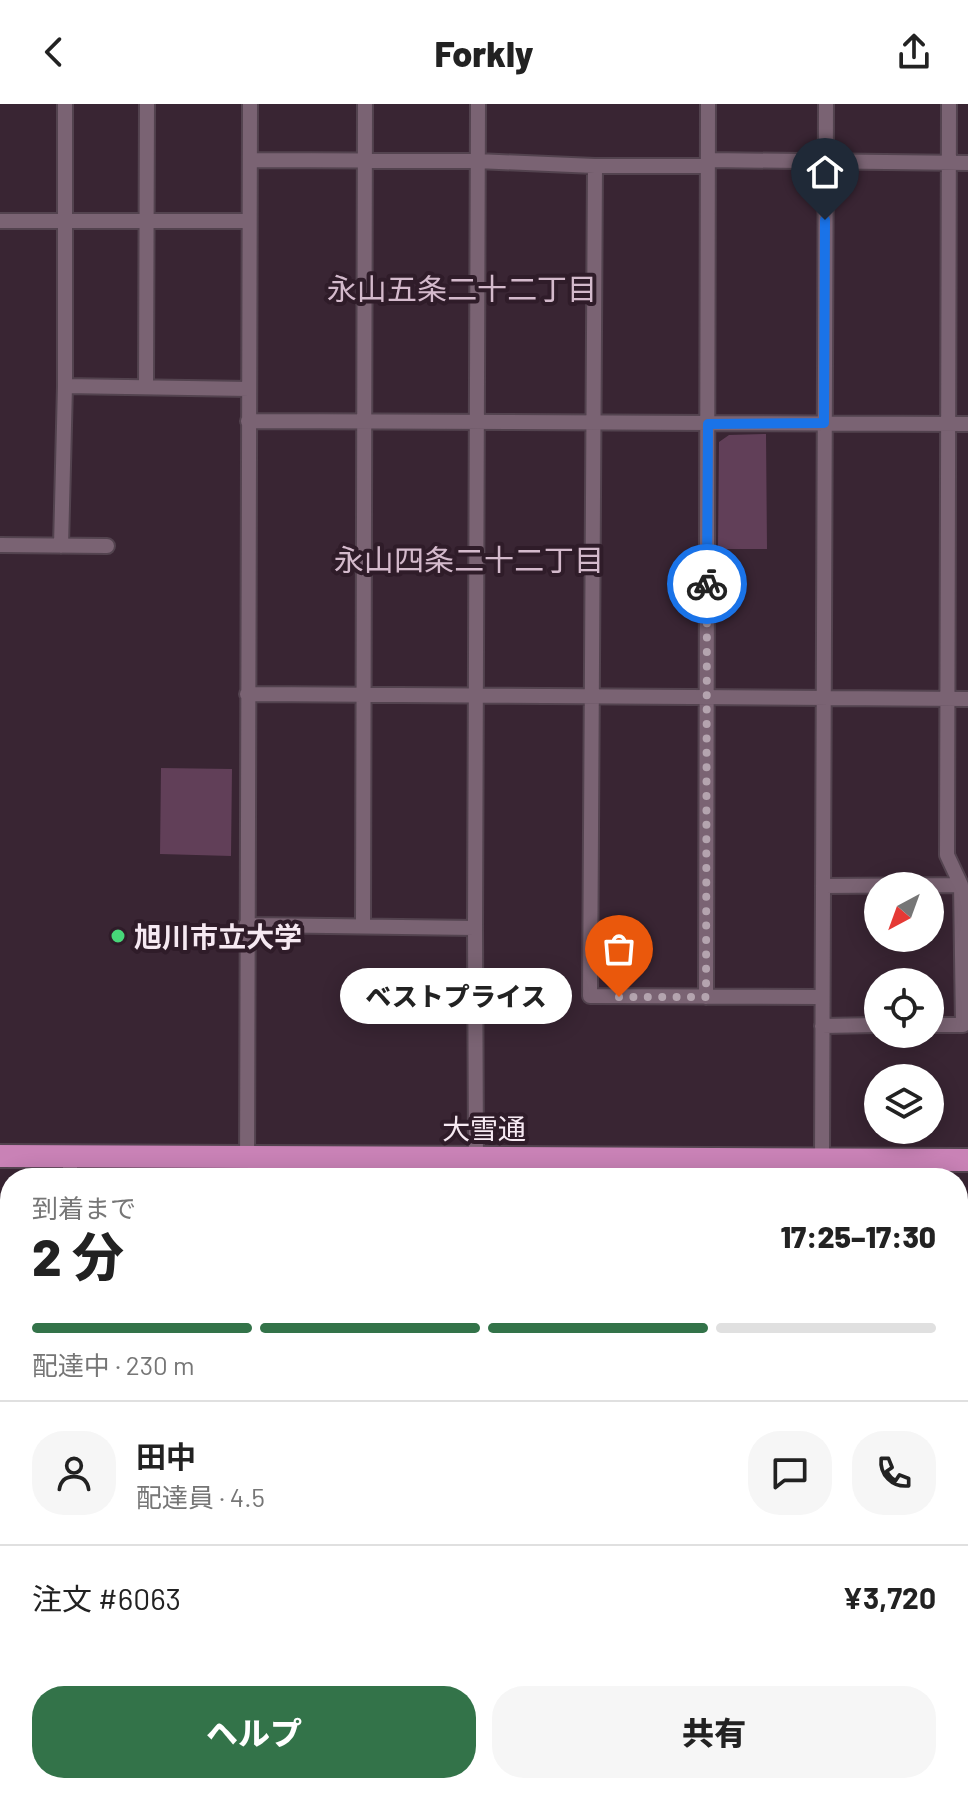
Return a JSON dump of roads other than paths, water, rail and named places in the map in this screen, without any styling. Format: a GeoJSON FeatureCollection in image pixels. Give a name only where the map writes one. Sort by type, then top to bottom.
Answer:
{"type":"FeatureCollection","features":[{"type":"Feature","properties":{"kind":"highway","name":"大雪通"},"geometry":{"type":"LineString","coordinates":[[0,1156],[70,1167],[247,1167],[476,1158],[705,1168],[822,1159],[959,1166]]}},
{"type":"Feature","properties":{"kind":"street"},"geometry":{"type":"LineString","coordinates":[[61,546],[65,386],[65,104]]}},
{"type":"Feature","properties":{"kind":"street"},"geometry":{"type":"LineString","coordinates":[[146,387],[147,104]]}},
{"type":"Feature","properties":{"kind":"street"},"geometry":{"type":"LineString","coordinates":[[247,1167],[250,104]]}},
{"type":"Feature","properties":{"kind":"street"},"geometry":{"type":"LineString","coordinates":[[363,926],[365,104]]}},
{"type":"Feature","properties":{"kind":"street"},"geometry":{"type":"LineString","coordinates":[[476,1158],[478,104]]}},
{"type":"Feature","properties":{"kind":"street"},"geometry":{"type":"LineString","coordinates":[[706,997],[708,104]]}},
{"type":"Feature","properties":{"kind":"street"},"geometry":{"type":"LineString","coordinates":[[822,1159],[826,104]]}},
{"type":"Feature","properties":{"kind":"street"},"geometry":{"type":"LineString","coordinates":[[944,1025],[963,1025],[961,885],[947,855],[949,104]]}},
{"type":"Feature","properties":{"kind":"street"},"geometry":{"type":"LineString","coordinates":[[250,160],[477,161],[595,166],[968,163]]}},
{"type":"Feature","properties":{"kind":"street"},"geometry":{"type":"LineString","coordinates":[[595,166],[590,996],[821,997]]}},
{"type":"Feature","properties":{"kind":"street"},"geometry":{"type":"LineString","coordinates":[[0,221],[249,221]]}},
{"type":"Feature","properties":{"kind":"street"},"geometry":{"type":"LineString","coordinates":[[65,386],[249,389]]}},
{"type":"Feature","properties":{"kind":"street"},"geometry":{"type":"LineString","coordinates":[[248,421],[968,424]]}},
{"type":"Feature","properties":{"kind":"street"},"geometry":{"type":"LineString","coordinates":[[0,545],[107,546]]}},
{"type":"Feature","properties":{"kind":"street"},"geometry":{"type":"LineString","coordinates":[[247,694],[475,698],[968,699]]}},
{"type":"Feature","properties":{"kind":"street"},"geometry":{"type":"LineString","coordinates":[[823,886],[961,885]]}},
{"type":"Feature","properties":{"kind":"street"},"geometry":{"type":"LineString","coordinates":[[246,925],[475,928]]}},
{"type":"Feature","properties":{"kind":"street"},"geometry":{"type":"LineString","coordinates":[[822,1026],[864,1025]]}},
{"type":"Feature","properties":{"kind":"place","name":"旭川市立大学"},"geometry":{"type":"Point","coordinates":[118,936]}},
{"type":"Feature","properties":{"kind":"place","name":"ベストプライス"},"geometry":{"type":"Point","coordinates":[619,997]}},
{"type":"Feature","properties":{"kind":"district","name":"永山五条二十二丁目"},"geometry":{"type":"Point","coordinates":[462,288]}},
{"type":"Feature","properties":{"kind":"district","name":"永山四条二十二丁目"},"geometry":{"type":"Point","coordinates":[469,559]}}]}
